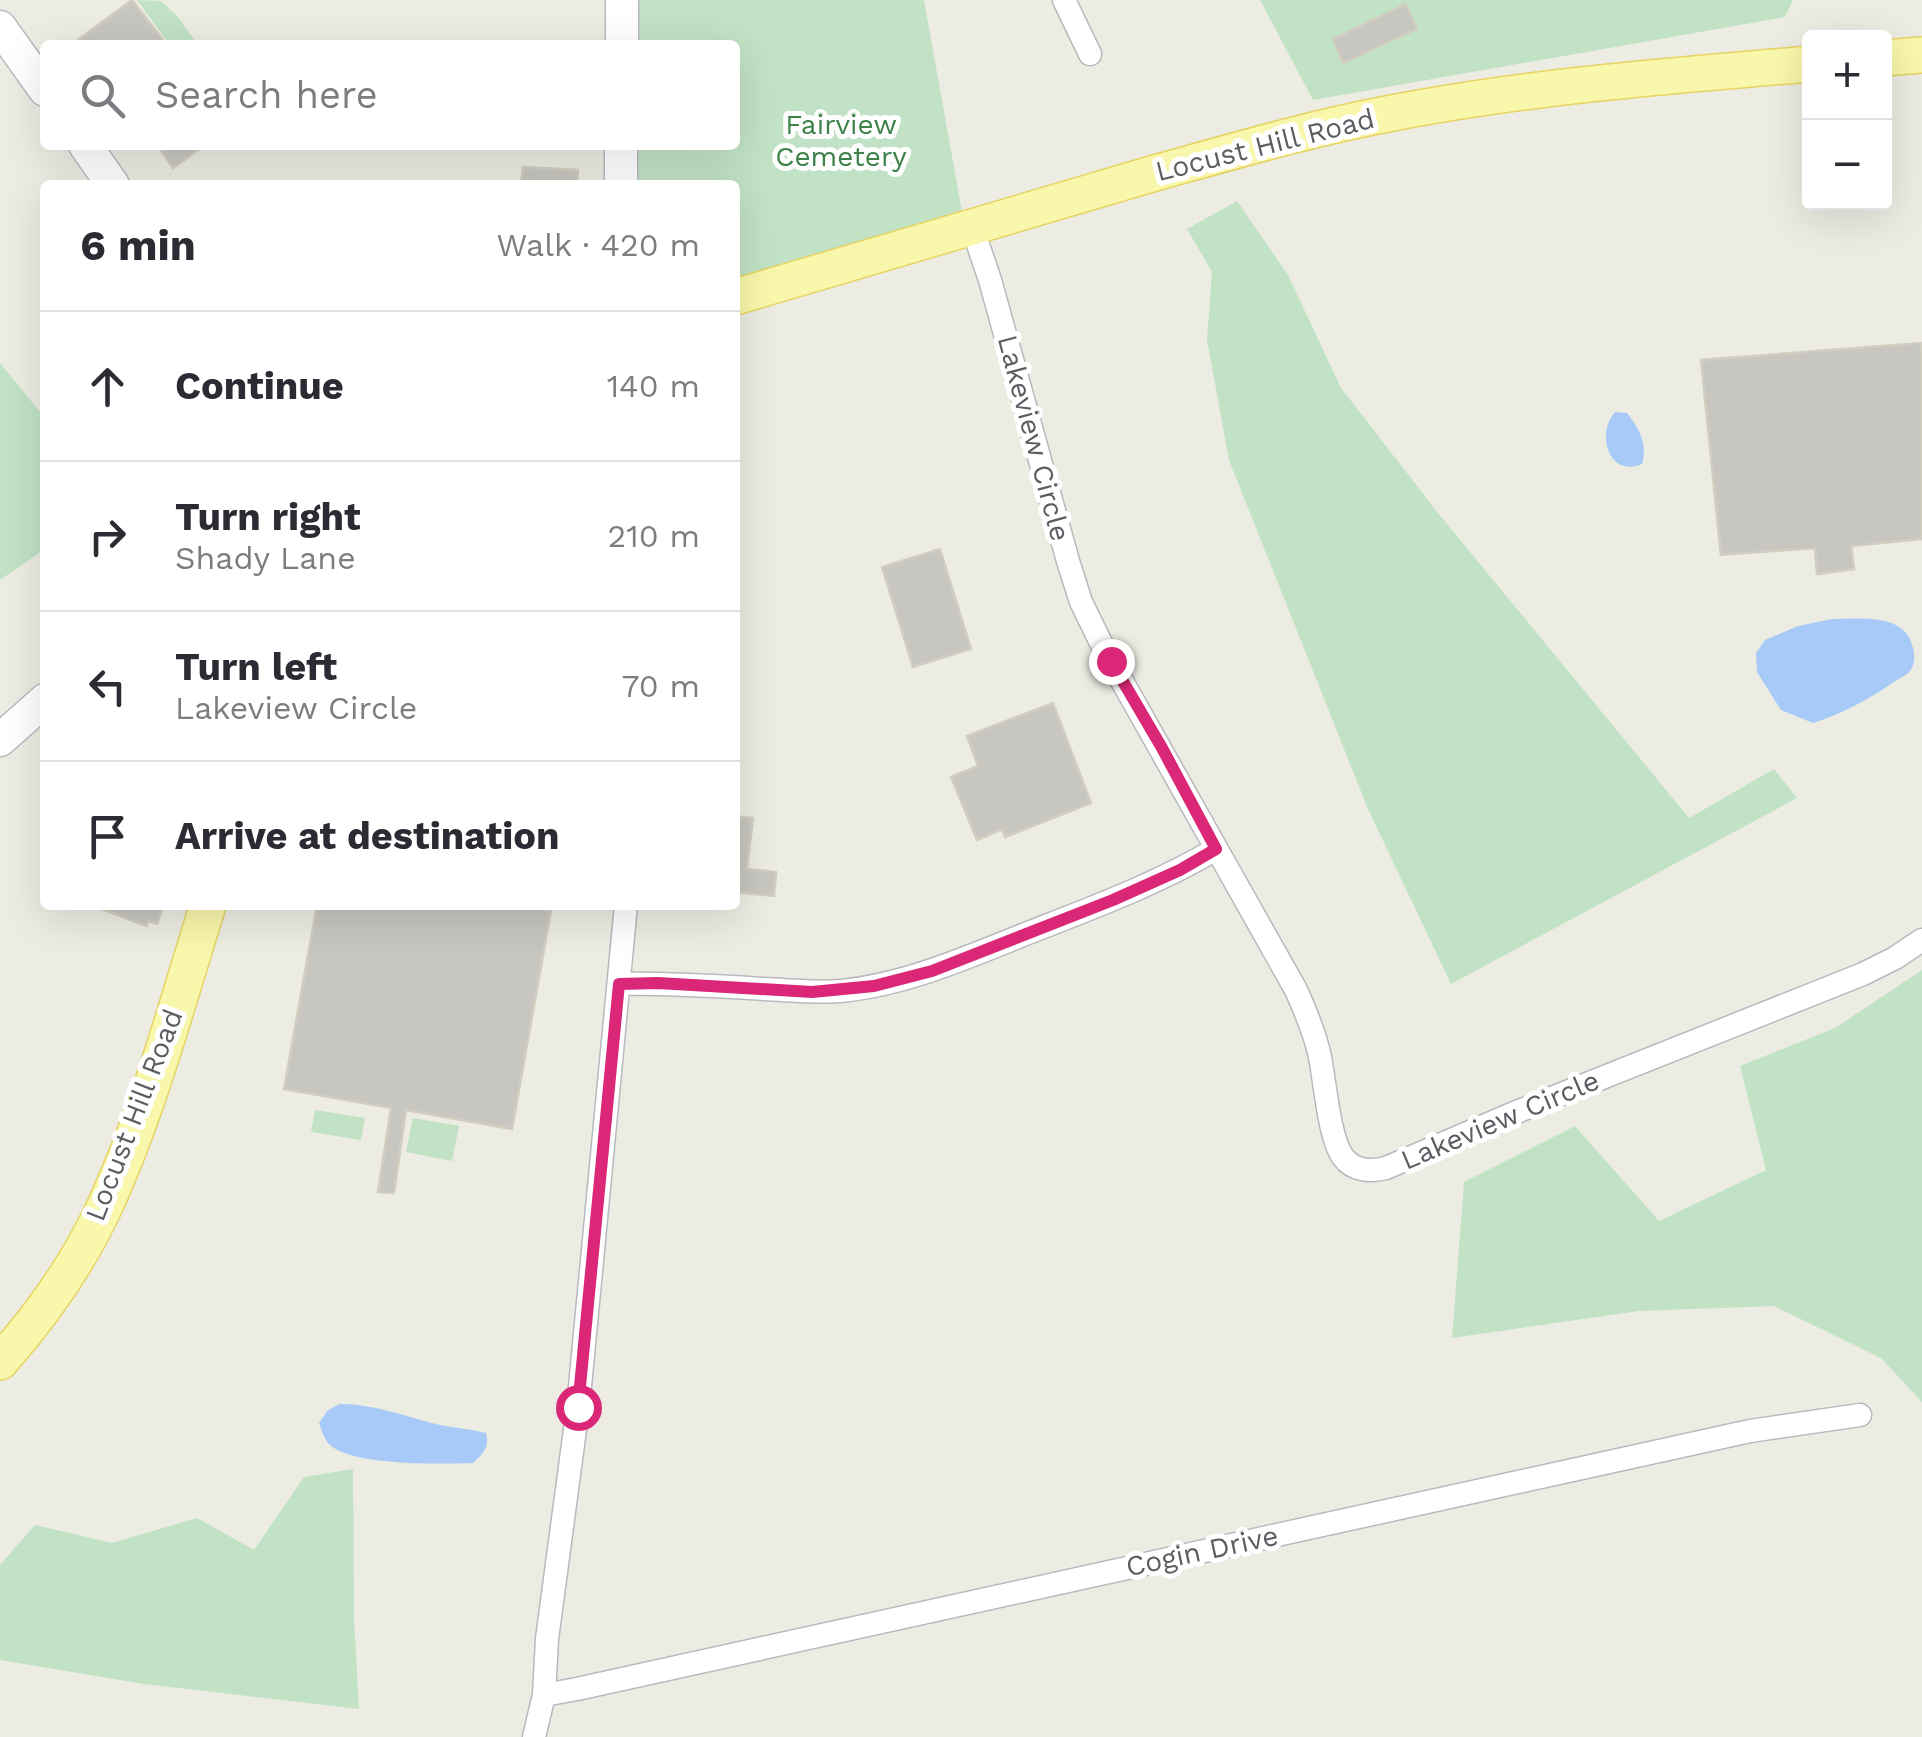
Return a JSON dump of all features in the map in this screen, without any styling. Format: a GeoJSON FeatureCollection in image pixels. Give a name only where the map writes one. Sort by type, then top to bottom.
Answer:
{"type":"FeatureCollection","features":[{"type":"Feature","properties":{"kind":"main road"},"geometry":{"type":"LineString","coordinates":[[1892,57],[1922,55]]}},
{"type":"Feature","properties":{"kind":"main road","name":"Locust Hill Road"},"geometry":{"type":"LineString","coordinates":[[740,296],[1014,212],[1268,141],[1380,115],[1632,78],[1802,65]]}},
{"type":"Feature","properties":{"kind":"main road","name":"Locust Hill Road"},"geometry":{"type":"LineString","coordinates":[[0,1362],[58,1288],[102,1210],[152,1082],[206,910]]}},
{"type":"Feature","properties":{"kind":"street"},"geometry":{"type":"LineString","coordinates":[[622,0],[622,40]]}},
{"type":"Feature","properties":{"kind":"street"},"geometry":{"type":"LineString","coordinates":[[1064,0],[1090,54]]}},
{"type":"Feature","properties":{"kind":"street"},"geometry":{"type":"LineString","coordinates":[[0,28],[40,83]]}},
{"type":"Feature","properties":{"kind":"street"},"geometry":{"type":"LineString","coordinates":[[89,150],[110,180]]}},
{"type":"Feature","properties":{"kind":"street"},"geometry":{"type":"LineString","coordinates":[[621,180],[622,150]]}},
{"type":"Feature","properties":{"kind":"street","name":"Lakeview Circle"},"geometry":{"type":"LineString","coordinates":[[972,227],[1081,602],[1308,1015],[1336,1141],[1350,1164],[1368,1171],[1386,1168],[1548,1099],[1847,981],[1922,940]]}},
{"type":"Feature","properties":{"kind":"street"},"geometry":{"type":"LineString","coordinates":[[0,740],[40,704]]}},
{"type":"Feature","properties":{"kind":"street"},"geometry":{"type":"LineString","coordinates":[[619,984],[812,992],[874,986],[932,971],[1113,900],[1216,849]]}},
{"type":"Feature","properties":{"kind":"street"},"geometry":{"type":"LineString","coordinates":[[534,1737],[544,1695],[547,1639],[578,1407],[626,910]]}},
{"type":"Feature","properties":{"kind":"street","name":"Cogin Drive"},"geometry":{"type":"LineString","coordinates":[[544,1695],[1732,1435],[1860,1416]]}},
{"type":"Feature","properties":{"kind":"green space"},"geometry":{"type":"Polygon","coordinates":[[[137,0],[161,1],[194,40],[166,40],[137,0]]]}},
{"type":"Feature","properties":{"kind":"green space","name":"Fairview Cemetery"},"geometry":{"type":"Polygon","coordinates":[[[634,0],[924,0],[962,212],[740,284],[740,180],[634,180],[634,150],[740,150],[740,40],[634,40],[634,0]]]}},
{"type":"Feature","properties":{"kind":"green space"},"geometry":{"type":"Polygon","coordinates":[[[1260,0],[1793,0],[1785,17],[1313,100],[1260,0]]]}},
{"type":"Feature","properties":{"kind":"green space"},"geometry":{"type":"Polygon","coordinates":[[[1237,201],[1288,275],[1341,388],[1438,513],[1689,818],[1774,769],[1797,798],[1451,984],[1368,809],[1229,460],[1207,340],[1212,272],[1187,229],[1237,201]]]}},
{"type":"Feature","properties":{"kind":"green space"},"geometry":{"type":"Polygon","coordinates":[[[0,363],[40,412],[40,552],[0,580],[0,363]]]}},
{"type":"Feature","properties":{"kind":"green space"},"geometry":{"type":"Polygon","coordinates":[[[1922,970],[1922,1402],[1881,1358],[1774,1306],[1639,1311],[1452,1338],[1464,1182],[1575,1126],[1659,1221],[1766,1170],[1740,1066],[1835,1028],[1922,970]]]}},
{"type":"Feature","properties":{"kind":"green space"},"geometry":{"type":"Polygon","coordinates":[[[315,1110],[365,1118],[361,1140],[311,1132],[315,1110]]]}},
{"type":"Feature","properties":{"kind":"green space"},"geometry":{"type":"Polygon","coordinates":[[[413,1118],[459,1126],[452,1161],[406,1152],[413,1118]]]}},
{"type":"Feature","properties":{"kind":"green space"},"geometry":{"type":"Polygon","coordinates":[[[353,1469],[359,1709],[144,1684],[0,1660],[0,1565],[35,1525],[112,1543],[197,1518],[254,1550],[304,1477],[353,1469]]]}},
{"type":"Feature","properties":{"kind":"water"},"geometry":{"type":"Polygon","coordinates":[[[1615,412],[1627,413],[1639,430],[1644,450],[1642,464],[1621,465],[1609,451],[1606,431],[1615,412]]]}},
{"type":"Feature","properties":{"kind":"water"},"geometry":{"type":"Polygon","coordinates":[[[1832,619],[1880,620],[1901,628],[1909,636],[1914,663],[1908,673],[1872,696],[1813,723],[1781,710],[1757,672],[1756,653],[1765,640],[1798,626],[1832,619]]]}},
{"type":"Feature","properties":{"kind":"water"},"geometry":{"type":"Polygon","coordinates":[[[340,1404],[486,1433],[486,1446],[473,1463],[357,1457],[330,1445],[319,1423],[328,1410],[340,1404]]]}},
{"type":"Feature","properties":{"kind":"building"},"geometry":{"type":"Polygon","coordinates":[[[132,0],[163,40],[78,40],[132,0]]]}},
{"type":"Feature","properties":{"kind":"building"},"geometry":{"type":"Polygon","coordinates":[[[1406,4],[1417,29],[1343,63],[1333,39],[1406,4]]]}},
{"type":"Feature","properties":{"kind":"building"},"geometry":{"type":"Polygon","coordinates":[[[160,150],[198,150],[173,168],[160,150]]]}},
{"type":"Feature","properties":{"kind":"building"},"geometry":{"type":"Polygon","coordinates":[[[523,167],[578,170],[577,180],[522,180],[523,167]]]}},
{"type":"Feature","properties":{"kind":"building"},"geometry":{"type":"Polygon","coordinates":[[[1922,343],[1922,539],[1851,546],[1854,569],[1817,574],[1815,548],[1721,555],[1701,360],[1922,343]]]}},
{"type":"Feature","properties":{"kind":"building"},"geometry":{"type":"Polygon","coordinates":[[[940,549],[971,649],[913,667],[882,567],[940,549]]]}},
{"type":"Feature","properties":{"kind":"building"},"geometry":{"type":"Polygon","coordinates":[[[1053,703],[1091,803],[1005,837],[1002,829],[977,840],[951,777],[978,766],[967,736],[1053,703]]]}},
{"type":"Feature","properties":{"kind":"building"},"geometry":{"type":"Polygon","coordinates":[[[740,817],[753,818],[747,869],[776,872],[774,896],[740,893],[740,817]]]}},
{"type":"Feature","properties":{"kind":"building"},"geometry":{"type":"Polygon","coordinates":[[[104,910],[162,910],[157,924],[148,921],[147,926],[104,910]]]}},
{"type":"Feature","properties":{"kind":"building"},"geometry":{"type":"Polygon","coordinates":[[[316,910],[551,910],[512,1129],[406,1110],[394,1193],[378,1192],[391,1108],[284,1089],[316,910]]]}},
{"type":"Feature","properties":{"kind":"route"},"geometry":{"type":"LineString","coordinates":[[578,1407],[619,984],[812,992],[874,986],[932,971],[1113,900],[1216,849],[1111,661]]}}]}
